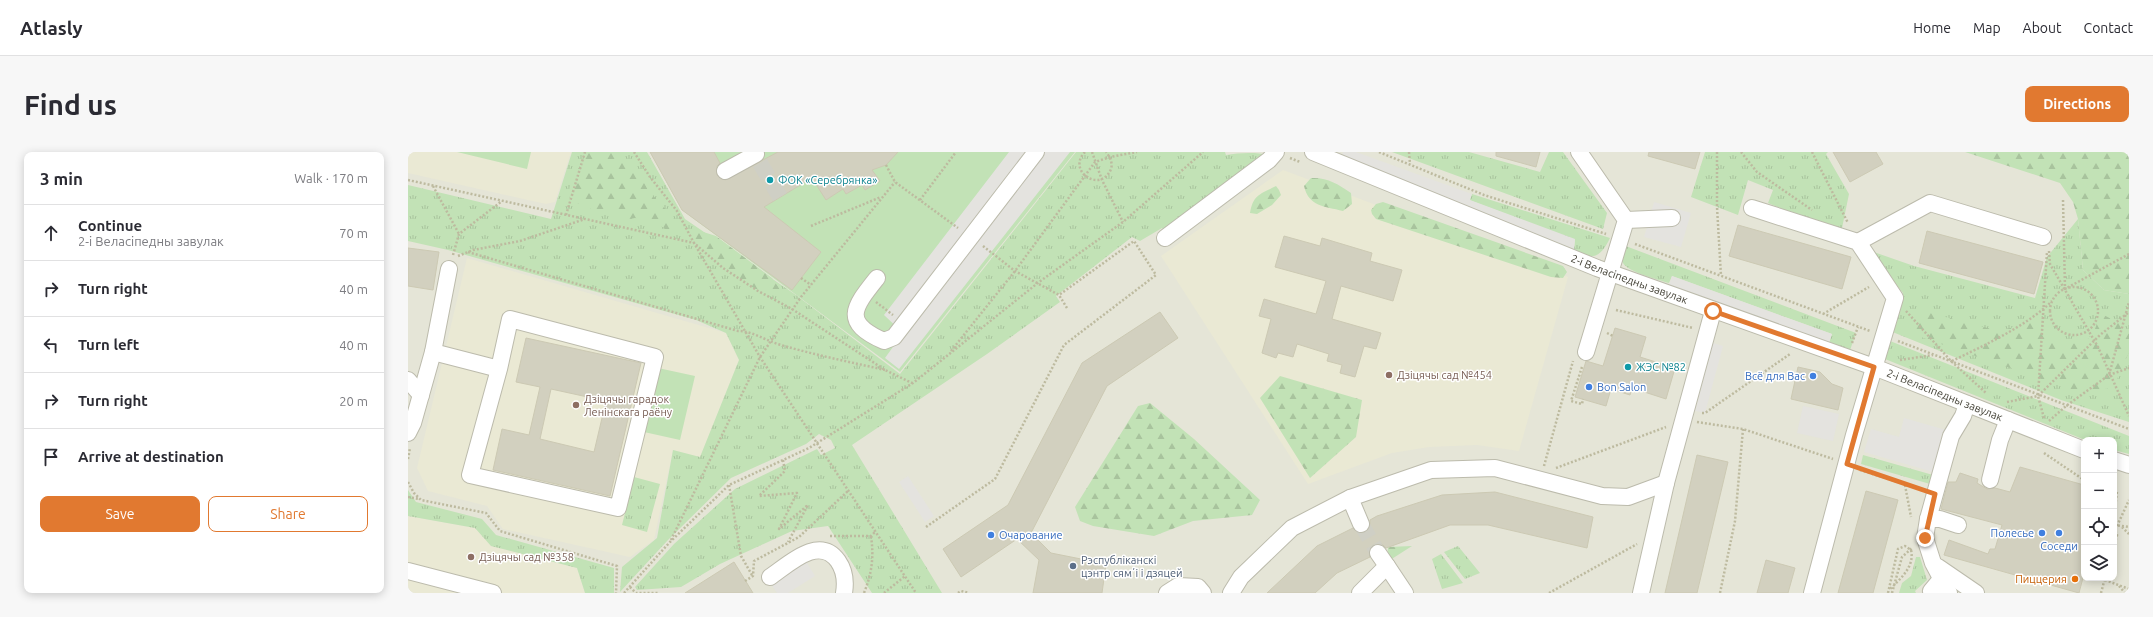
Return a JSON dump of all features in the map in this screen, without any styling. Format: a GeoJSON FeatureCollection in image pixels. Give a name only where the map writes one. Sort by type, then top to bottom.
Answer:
{"type":"FeatureCollection","features":[{"type":"Feature","properties":{"kind":"street"},"geometry":{"type":"LineString","coordinates":[[877,278],[857,303],[855,312],[858,324],[875,337],[884,341],[894,338],[1036,152]]}},
{"type":"Feature","properties":{"kind":"street"},"geometry":{"type":"LineString","coordinates":[[1165,238],[1269,160],[1276,152]]}},
{"type":"Feature","properties":{"kind":"street","name":"2-і Веласіпедны завулак"},"geometry":{"type":"LineString","coordinates":[[1313,152],[1610,273],[1713,311],[1874,367],[2081,449]]}},
{"type":"Feature","properties":{"kind":"street"},"geometry":{"type":"LineString","coordinates":[[1579,152],[1626,220],[1610,273],[1580,355]]}},
{"type":"Feature","properties":{"kind":"street"},"geometry":{"type":"LineString","coordinates":[[725,171],[756,154]]}},
{"type":"Feature","properties":{"kind":"street"},"geometry":{"type":"LineString","coordinates":[[1858,242],[1930,203],[2046,239]]}},
{"type":"Feature","properties":{"kind":"street"},"geometry":{"type":"LineString","coordinates":[[1752,208],[1858,242],[1895,298],[1874,367],[1812,593]]}},
{"type":"Feature","properties":{"kind":"street"},"geometry":{"type":"LineString","coordinates":[[1626,220],[1672,218]]}},
{"type":"Feature","properties":{"kind":"street"},"geometry":{"type":"LineString","coordinates":[[408,433],[413,423],[433,352],[449,269]]}},
{"type":"Feature","properties":{"kind":"street"},"geometry":{"type":"LineString","coordinates":[[1641,593],[1666,483],[1713,311]]}},
{"type":"Feature","properties":{"kind":"street"},"geometry":{"type":"LineString","coordinates":[[510,319],[656,357],[618,508],[470,475],[499,369],[510,319]]}},
{"type":"Feature","properties":{"kind":"street"},"geometry":{"type":"LineString","coordinates":[[433,352],[499,369]]}},
{"type":"Feature","properties":{"kind":"street"},"geometry":{"type":"LineString","coordinates":[[408,380],[421,395]]}},
{"type":"Feature","properties":{"kind":"street"},"geometry":{"type":"LineString","coordinates":[[1949,593],[1933,563],[1925,538],[1928,518],[1951,436],[1963,416],[1967,404]]}},
{"type":"Feature","properties":{"kind":"street"},"geometry":{"type":"LineString","coordinates":[[1990,480],[2000,440],[2008,420]]}},
{"type":"Feature","properties":{"kind":"street"},"geometry":{"type":"LineString","coordinates":[[2117,461],[2129,465]]}},
{"type":"Feature","properties":{"kind":"street"},"geometry":{"type":"LineString","coordinates":[[1231,593],[1241,577],[1292,528],[1350,498],[1431,470],[1495,468],[1602,496],[1628,497],[1666,483]]}},
{"type":"Feature","properties":{"kind":"street"},"geometry":{"type":"LineString","coordinates":[[1350,498],[1361,524]]}},
{"type":"Feature","properties":{"kind":"street"},"geometry":{"type":"LineString","coordinates":[[1928,518],[1940,519],[1958,525]]}},
{"type":"Feature","properties":{"kind":"street"},"geometry":{"type":"LineString","coordinates":[[763,579],[814,550],[826,550],[836,558],[843,568],[846,579],[844,593]]}},
{"type":"Feature","properties":{"kind":"street"},"geometry":{"type":"LineString","coordinates":[[1360,593],[1382,559],[1406,593]]}},
{"type":"Feature","properties":{"kind":"street"},"geometry":{"type":"LineString","coordinates":[[1933,563],[1976,593]]}},
{"type":"Feature","properties":{"kind":"street"},"geometry":{"type":"LineString","coordinates":[[408,571],[493,593]]}},
{"type":"Feature","properties":{"kind":"street"},"geometry":{"type":"LineString","coordinates":[[1932,593],[1931,591],[1941,579]]}},
{"type":"Feature","properties":{"kind":"street"},"geometry":{"type":"LineString","coordinates":[[1167,593],[1178,586],[1198,587],[1203,593]]}},
{"type":"Feature","properties":{"kind":"path"},"geometry":{"type":"LineString","coordinates":[[566,215],[586,152]]}},
{"type":"Feature","properties":{"kind":"path"},"geometry":{"type":"LineString","coordinates":[[632,152],[677,211],[760,356],[916,593]]}},
{"type":"Feature","properties":{"kind":"path"},"geometry":{"type":"LineString","coordinates":[[920,200],[956,152]]}},
{"type":"Feature","properties":{"kind":"path"},"geometry":{"type":"LineString","coordinates":[[1085,152],[1079,160],[1080,170],[1084,177],[1093,180],[1102,180],[1109,174],[1112,166],[1110,157],[1106,152]]}},
{"type":"Feature","properties":{"kind":"path"},"geometry":{"type":"LineString","coordinates":[[1092,152],[1094,162],[1123,222]]}},
{"type":"Feature","properties":{"kind":"path"},"geometry":{"type":"LineString","coordinates":[[948,354],[1015,271],[1094,162],[1110,157],[1137,152]]}},
{"type":"Feature","properties":{"kind":"path"},"geometry":{"type":"LineString","coordinates":[[624,593],[670,542],[729,485],[817,443],[913,383],[1039,282],[1123,222],[1203,152]]}},
{"type":"Feature","properties":{"kind":"path"},"geometry":{"type":"LineString","coordinates":[[1379,152],[1484,195],[1621,239],[1951,361],[2038,396],[2129,429]]}},
{"type":"Feature","properties":{"kind":"path"},"geometry":{"type":"LineString","coordinates":[[1409,152],[1410,164]]}},
{"type":"Feature","properties":{"kind":"path"},"geometry":{"type":"LineString","coordinates":[[1717,152],[1717,207],[1721,276]]}},
{"type":"Feature","properties":{"kind":"path"},"geometry":{"type":"LineString","coordinates":[[1741,152],[1757,172],[1814,211]]}},
{"type":"Feature","properties":{"kind":"path"},"geometry":{"type":"LineString","coordinates":[[1812,152],[1858,242]]}},
{"type":"Feature","properties":{"kind":"path"},"geometry":{"type":"LineString","coordinates":[[886,164],[895,182],[950,222]]}},
{"type":"Feature","properties":{"kind":"path"},"geometry":{"type":"LineString","coordinates":[[408,180],[694,243],[723,268],[758,291],[792,309],[885,370],[913,383]]}},
{"type":"Feature","properties":{"kind":"path"},"geometry":{"type":"LineString","coordinates":[[670,542],[760,356],[771,342],[792,309],[895,182]]}},
{"type":"Feature","properties":{"kind":"path"},"geometry":{"type":"LineString","coordinates":[[433,186],[459,234]]}},
{"type":"Feature","properties":{"kind":"path"},"geometry":{"type":"LineString","coordinates":[[811,226],[882,197]]}},
{"type":"Feature","properties":{"kind":"path"},"geometry":{"type":"LineString","coordinates":[[502,200],[459,234],[452,259],[468,252],[520,241],[586,219]]}},
{"type":"Feature","properties":{"kind":"path"},"geometry":{"type":"LineString","coordinates":[[2063,200],[2065,288]]}},
{"type":"Feature","properties":{"kind":"path"},"geometry":{"type":"LineString","coordinates":[[2046,239],[2050,264],[2094,340],[2129,416]]}},
{"type":"Feature","properties":{"kind":"path"},"geometry":{"type":"LineString","coordinates":[[2046,239],[2044,309],[2038,396],[2046,424],[2066,406],[2109,375],[2129,368]]}},
{"type":"Feature","properties":{"kind":"path"},"geometry":{"type":"LineString","coordinates":[[926,527],[995,480],[1064,345],[1156,275],[1134,241],[1059,295]]}},
{"type":"Feature","properties":{"kind":"path"},"geometry":{"type":"LineString","coordinates":[[468,252],[738,331],[746,331],[771,342],[885,370]]}},
{"type":"Feature","properties":{"kind":"path"},"geometry":{"type":"LineString","coordinates":[[994,254],[1015,271],[1039,282],[1059,295],[1067,308]]}},
{"type":"Feature","properties":{"kind":"path"},"geometry":{"type":"LineString","coordinates":[[1951,361],[1988,344],[2044,309],[2057,293],[2129,254]]}},
{"type":"Feature","properties":{"kind":"path"},"geometry":{"type":"LineString","coordinates":[[801,278],[811,285]]}},
{"type":"Feature","properties":{"kind":"path"},"geometry":{"type":"LineString","coordinates":[[1823,314],[1882,279]]}},
{"type":"Feature","properties":{"kind":"path"},"geometry":{"type":"LineString","coordinates":[[2052,301],[2050,317],[2058,330],[2074,336],[2088,331],[2097,318],[2097,303],[2088,291],[2073,287],[2065,288]]}},
{"type":"Feature","properties":{"kind":"path"},"geometry":{"type":"LineString","coordinates":[[872,298],[887,310]]}},
{"type":"Feature","properties":{"kind":"path"},"geometry":{"type":"LineString","coordinates":[[1895,298],[1951,361],[1991,398]]}},
{"type":"Feature","properties":{"kind":"path"},"geometry":{"type":"LineString","coordinates":[[2109,375],[2129,302]]}},
{"type":"Feature","properties":{"kind":"path"},"geometry":{"type":"LineString","coordinates":[[1616,310],[1708,332]]}},
{"type":"Feature","properties":{"kind":"path"},"geometry":{"type":"LineString","coordinates":[[2004,402],[2038,396],[2094,340],[2129,312]]}},
{"type":"Feature","properties":{"kind":"path"},"geometry":{"type":"LineString","coordinates":[[1550,470],[1683,420],[1695,411],[1705,413],[1792,352]]}},
{"type":"Feature","properties":{"kind":"path"},"geometry":{"type":"LineString","coordinates":[[1546,461],[1580,355]]}},
{"type":"Feature","properties":{"kind":"path"},"geometry":{"type":"LineString","coordinates":[[1898,360],[1934,355]]}},
{"type":"Feature","properties":{"kind":"path"},"geometry":{"type":"LineString","coordinates":[[1683,420],[1743,429],[1935,494]]}},
{"type":"Feature","properties":{"kind":"path"},"geometry":{"type":"LineString","coordinates":[[1720,593],[1735,521],[1743,429]]}},
{"type":"Feature","properties":{"kind":"path"},"geometry":{"type":"LineString","coordinates":[[2041,450],[2081,478]]}},
{"type":"Feature","properties":{"kind":"path"},"geometry":{"type":"LineString","coordinates":[[782,460],[785,471],[760,496],[798,493],[779,529],[808,505],[788,542]]}},
{"type":"Feature","properties":{"kind":"path"},"geometry":{"type":"LineString","coordinates":[[408,482],[414,493],[421,500]]}},
{"type":"Feature","properties":{"kind":"path"},"geometry":{"type":"LineString","coordinates":[[1905,484],[1912,520]]}},
{"type":"Feature","properties":{"kind":"path"},"geometry":{"type":"LineString","coordinates":[[729,485],[741,556],[753,576],[763,579]]}},
{"type":"Feature","properties":{"kind":"path"},"geometry":{"type":"LineString","coordinates":[[753,576],[754,561],[799,537],[849,490]]}},
{"type":"Feature","properties":{"kind":"path"},"geometry":{"type":"LineString","coordinates":[[408,497],[486,513],[500,531],[617,566],[616,593]]}},
{"type":"Feature","properties":{"kind":"path"},"geometry":{"type":"LineString","coordinates":[[2117,522],[2129,500]]}},
{"type":"Feature","properties":{"kind":"path"},"geometry":{"type":"LineString","coordinates":[[2117,526],[2129,527]]}},
{"type":"Feature","properties":{"kind":"path"},"geometry":{"type":"LineString","coordinates":[[2122,527],[2129,534]]}},
{"type":"Feature","properties":{"kind":"path"},"geometry":{"type":"LineString","coordinates":[[828,536],[871,536],[876,531]]}},
{"type":"Feature","properties":{"kind":"path"},"geometry":{"type":"LineString","coordinates":[[1549,593],[1654,534]]}},
{"type":"Feature","properties":{"kind":"path"},"geometry":{"type":"LineString","coordinates":[[864,593],[872,573],[873,550],[871,536]]}},
{"type":"Feature","properties":{"kind":"path"},"geometry":{"type":"LineString","coordinates":[[799,537],[807,537]]}},
{"type":"Feature","properties":{"kind":"path"},"geometry":{"type":"LineString","coordinates":[[1888,591],[1907,572],[1914,542]]}},
{"type":"Feature","properties":{"kind":"path"},"geometry":{"type":"LineString","coordinates":[[1888,591],[1898,549],[1905,546],[1911,550]]}},
{"type":"Feature","properties":{"kind":"path"},"geometry":{"type":"LineString","coordinates":[[1892,593],[1902,557],[1911,550]]}},
{"type":"Feature","properties":{"kind":"path"},"geometry":{"type":"LineString","coordinates":[[745,581],[753,576]]}},
{"type":"Feature","properties":{"kind":"path"},"geometry":{"type":"LineString","coordinates":[[884,593],[905,576]]}},
{"type":"Feature","properties":{"kind":"path"},"geometry":{"type":"LineString","coordinates":[[2102,593],[2105,581]]}},
{"type":"Feature","properties":{"kind":"path"},"geometry":{"type":"LineString","coordinates":[[2109,581],[2129,589]]}},
{"type":"Feature","properties":{"kind":"path"},"geometry":{"type":"LineString","coordinates":[[2119,586],[2125,593]]}},
{"type":"Feature","properties":{"kind":"path"},"geometry":{"type":"LineString","coordinates":[[630,587],[636,593],[658,593]]}},
{"type":"Feature","properties":{"kind":"path"},"geometry":{"type":"LineString","coordinates":[[958,593],[961,591],[969,593]]}},
{"type":"Feature","properties":{"kind":"shaded area"},"geometry":{"type":"Polygon","coordinates":[[[408,152],[2129,152],[2129,593],[408,593],[408,152]]]}},
{"type":"Feature","properties":{"kind":"shaded area"},"geometry":{"type":"Polygon","coordinates":[[[408,152],[571,152],[555,202],[546,204],[408,173],[408,152]]]}},
{"type":"Feature","properties":{"kind":"shaded area"},"geometry":{"type":"Polygon","coordinates":[[[1009,152],[1070,152],[899,369],[885,358],[903,333],[884,315],[1009,152]]]}},
{"type":"Feature","properties":{"kind":"shaded area"},"geometry":{"type":"Polygon","coordinates":[[[1343,152],[1356,152],[1472,194],[1470,200],[1575,239],[1574,249],[1340,161],[1343,152]]]}},
{"type":"Feature","properties":{"kind":"shaded area","name":"Дзіцячы сад №454"},"geometry":{"type":"Polygon","coordinates":[[[1283,170],[1568,277],[1519,451],[1477,445],[1429,447],[1392,453],[1308,484],[1161,256],[1283,170]]]}},
{"type":"Feature","properties":{"kind":"shaded area"},"geometry":{"type":"Polygon","coordinates":[[[1654,202],[1691,213],[1681,247],[1644,237],[1654,202]]]}},
{"type":"Feature","properties":{"kind":"shaded area","name":"Дзіцячы гарадок Ленінскага раёну"},"geometry":{"type":"Polygon","coordinates":[[[467,258],[726,333],[739,360],[700,458],[673,450],[654,540],[630,557],[503,529],[487,506],[428,491],[417,468],[467,258]]]}},
{"type":"Feature","properties":{"kind":"shaded area"},"geometry":{"type":"Polygon","coordinates":[[[1672,276],[1832,334],[1826,351],[1666,294],[1672,276]]]}},
{"type":"Feature","properties":{"kind":"shaded area"},"geometry":{"type":"Polygon","coordinates":[[[1713,343],[1723,346],[1705,413],[1695,411],[1713,343]]]}},
{"type":"Feature","properties":{"kind":"shaded area"},"geometry":{"type":"Polygon","coordinates":[[[1803,406],[1839,414],[1833,441],[1797,433],[1803,406]]]}},
{"type":"Feature","properties":{"kind":"shaded area"},"geometry":{"type":"Polygon","coordinates":[[[1904,418],[1946,430],[1933,472],[1864,452],[1871,429],[1899,437],[1904,418]]]}},
{"type":"Feature","properties":{"kind":"shaded area"},"geometry":{"type":"Polygon","coordinates":[[[908,476],[934,516],[925,522],[899,482],[908,476]]]}},
{"type":"Feature","properties":{"kind":"shaded area","name":"Дзіцячы сад №358"},"geometry":{"type":"Polygon","coordinates":[[[408,516],[475,528],[491,546],[577,568],[585,593],[408,593],[408,516]]]}},
{"type":"Feature","properties":{"kind":"shaded area"},"geometry":{"type":"Polygon","coordinates":[[[801,553],[815,576],[788,593],[777,593],[765,575],[801,553]]]}},
{"type":"Feature","properties":{"kind":"green space"},"geometry":{"type":"Polygon","coordinates":[[[457,152],[531,152],[527,169],[457,152]]]}},
{"type":"Feature","properties":{"kind":"green space"},"geometry":{"type":"Polygon","coordinates":[[[572,152],[647,152],[685,219],[796,295],[900,374],[1076,152],[1225,152],[1226,155],[1258,153],[1267,155],[1165,232],[1162,228],[1140,241],[1132,237],[1056,296],[1060,302],[987,354],[852,445],[942,593],[872,593],[828,526],[792,531],[720,564],[681,587],[637,590],[635,587],[674,544],[735,489],[817,449],[821,455],[835,448],[831,440],[819,434],[806,444],[731,478],[668,540],[620,592],[622,567],[657,538],[673,450],[700,457],[739,360],[726,333],[696,320],[448,250],[408,241],[408,185],[551,219],[572,152]]]}},
{"type":"Feature","properties":{"kind":"green space"},"geometry":{"type":"Polygon","coordinates":[[[586,152],[613,152],[637,168],[648,190],[679,224],[693,236],[697,230],[716,236],[772,278],[781,291],[780,297],[752,287],[740,279],[684,230],[670,232],[656,223],[635,218],[624,220],[614,213],[591,209],[577,203],[569,197],[571,183],[586,152]]]}},
{"type":"Feature","properties":{"kind":"green space"},"geometry":{"type":"Polygon","coordinates":[[[650,152],[1075,152],[900,372],[682,210],[650,152]]]}},
{"type":"Feature","properties":{"kind":"green space"},"geometry":{"type":"Polygon","coordinates":[[[1392,152],[1469,152],[1540,172],[1549,152],[1563,152],[1607,213],[1603,229],[1392,152]]]}},
{"type":"Feature","properties":{"kind":"green space"},"geometry":{"type":"Polygon","coordinates":[[[1705,152],[1828,152],[1826,154],[1849,194],[1841,233],[1768,203],[1773,190],[1748,180],[1738,215],[1691,197],[1705,152]]]}},
{"type":"Feature","properties":{"kind":"green space"},"geometry":{"type":"Polygon","coordinates":[[[1965,152],[2129,152],[2129,294],[2104,290],[2083,270],[2078,219],[2073,202],[2060,183],[1965,152]]]}},
{"type":"Feature","properties":{"kind":"green space"},"geometry":{"type":"Polygon","coordinates":[[[1311,178],[1327,180],[1342,187],[1351,193],[1352,204],[1343,211],[1314,202],[1306,193],[1304,186],[1311,178]]]}},
{"type":"Feature","properties":{"kind":"green space"},"geometry":{"type":"Polygon","coordinates":[[[1276,186],[1281,195],[1272,205],[1257,214],[1250,213],[1255,199],[1262,193],[1276,186]]]}},
{"type":"Feature","properties":{"kind":"green space"},"geometry":{"type":"Polygon","coordinates":[[[1472,194],[1610,238],[1603,250],[1595,256],[1586,255],[1574,249],[1575,240],[1469,200],[1472,194]]]}},
{"type":"Feature","properties":{"kind":"green space"},"geometry":{"type":"Polygon","coordinates":[[[1383,202],[1563,266],[1567,272],[1563,278],[1551,277],[1376,219],[1371,210],[1376,204],[1383,202]]]}},
{"type":"Feature","properties":{"kind":"green space"},"geometry":{"type":"Polygon","coordinates":[[[2078,219],[2083,270],[2104,290],[2129,294],[2129,422],[2061,400],[1890,331],[1903,293],[1868,250],[1914,266],[2035,298],[2047,257],[2078,219]]]}},
{"type":"Feature","properties":{"kind":"green space"},"geometry":{"type":"Polygon","coordinates":[[[1623,245],[1856,333],[1849,353],[1828,346],[1832,334],[1672,276],[1669,283],[1631,270],[1622,261],[1621,256],[1623,245]]]}},
{"type":"Feature","properties":{"kind":"green space"},"geometry":{"type":"Polygon","coordinates":[[[1919,310],[1999,331],[2040,320],[2048,331],[2057,338],[2067,342],[2076,343],[2085,341],[2092,335],[2096,325],[2098,312],[2119,323],[2129,334],[2129,352],[2113,388],[2079,392],[1918,336],[1906,325],[1919,310]]]}},
{"type":"Feature","properties":{"kind":"green space"},"geometry":{"type":"Polygon","coordinates":[[[1890,341],[2129,436],[2129,454],[2117,451],[2117,437],[2081,437],[2081,438],[1885,359],[1890,341]]]}},
{"type":"Feature","properties":{"kind":"green space"},"geometry":{"type":"Polygon","coordinates":[[[658,368],[695,376],[680,440],[644,432],[658,368]]]}},
{"type":"Feature","properties":{"kind":"green space"},"geometry":{"type":"Polygon","coordinates":[[[1280,376],[1362,400],[1356,437],[1310,478],[1260,398],[1280,376]]]}},
{"type":"Feature","properties":{"kind":"green space"},"geometry":{"type":"Polygon","coordinates":[[[1150,403],[1194,439],[1260,500],[1252,515],[1193,521],[1154,536],[1093,526],[1080,521],[1075,507],[1138,406],[1150,403]]]}},
{"type":"Feature","properties":{"kind":"green space"},"geometry":{"type":"Polygon","coordinates":[[[1863,455],[1933,475],[1930,484],[1861,464],[1863,455]]]}},
{"type":"Feature","properties":{"kind":"green space"},"geometry":{"type":"Polygon","coordinates":[[[634,477],[660,484],[647,532],[622,525],[634,477]]]}},
{"type":"Feature","properties":{"kind":"green space"},"geometry":{"type":"Polygon","coordinates":[[[408,490],[416,502],[482,519],[496,535],[614,568],[614,593],[585,593],[577,568],[491,546],[475,528],[408,516],[408,490]]]}},
{"type":"Feature","properties":{"kind":"green space"},"geometry":{"type":"Polygon","coordinates":[[[1412,546],[1387,562],[1388,547],[1412,546]]]}},
{"type":"Feature","properties":{"kind":"green space"},"geometry":{"type":"Polygon","coordinates":[[[1458,546],[1480,573],[1465,579],[1444,552],[1458,546]]]}},
{"type":"Feature","properties":{"kind":"green space"},"geometry":{"type":"Polygon","coordinates":[[[1441,554],[1463,583],[1442,589],[1432,559],[1441,554]]]}},
{"type":"Feature","properties":{"kind":"green space"},"geometry":{"type":"Polygon","coordinates":[[[1916,557],[1920,557],[1927,580],[1915,591],[1916,593],[1899,593],[1902,583],[1911,576],[1916,557]]]}},
{"type":"Feature","properties":{"kind":"building"},"geometry":{"type":"Polygon","coordinates":[[[650,152],[714,152],[720,163],[717,166],[717,175],[725,180],[778,152],[898,152],[886,165],[872,170],[880,181],[865,190],[862,185],[846,194],[843,189],[826,200],[812,178],[764,207],[821,252],[792,290],[682,210],[650,152]]]}},
{"type":"Feature","properties":{"kind":"building"},"geometry":{"type":"Polygon","coordinates":[[[1496,152],[1540,152],[1536,167],[1496,156],[1496,152]]]}},
{"type":"Feature","properties":{"kind":"building"},"geometry":{"type":"Polygon","coordinates":[[[1649,152],[1700,152],[1695,169],[1648,156],[1649,152]]]}},
{"type":"Feature","properties":{"kind":"building"},"geometry":{"type":"Polygon","coordinates":[[[1833,152],[1876,152],[1883,164],[1850,182],[1833,152]]]}},
{"type":"Feature","properties":{"kind":"building"},"geometry":{"type":"Polygon","coordinates":[[[1738,225],[1851,257],[1842,289],[1729,256],[1738,225]]]}},
{"type":"Feature","properties":{"kind":"building"},"geometry":{"type":"Polygon","coordinates":[[[1927,231],[2043,262],[2034,294],[1919,263],[1927,231]]]}},
{"type":"Feature","properties":{"kind":"building"},"geometry":{"type":"Polygon","coordinates":[[[1284,236],[1320,246],[1322,238],[1372,253],[1370,261],[1402,270],[1393,301],[1341,286],[1332,319],[1381,333],[1376,349],[1364,346],[1355,377],[1340,373],[1342,365],[1327,361],[1329,354],[1297,344],[1293,357],[1278,353],[1276,358],[1262,353],[1271,319],[1259,316],[1264,299],[1316,314],[1326,281],[1275,267],[1284,236]]]}},
{"type":"Feature","properties":{"kind":"building"},"geometry":{"type":"Polygon","coordinates":[[[408,248],[439,252],[433,290],[408,286],[408,248]]]}},
{"type":"Feature","properties":{"kind":"building"},"geometry":{"type":"Polygon","coordinates":[[[1160,312],[1178,338],[1107,386],[1031,533],[1051,553],[1106,564],[1102,593],[1033,593],[1039,560],[1017,539],[961,577],[943,549],[1008,505],[1082,363],[1160,312]]]}},
{"type":"Feature","properties":{"kind":"building","name":"ЖЭС №82"},"geometry":{"type":"Polygon","coordinates":[[[1615,328],[1646,337],[1640,357],[1675,368],[1666,399],[1632,388],[1630,395],[1611,389],[1606,406],[1575,397],[1586,361],[1603,366],[1615,328]]]}},
{"type":"Feature","properties":{"kind":"building"},"geometry":{"type":"Polygon","coordinates":[[[526,338],[641,363],[610,496],[493,470],[502,429],[529,435],[540,387],[516,382],[526,338]],[[551,389],[540,439],[594,452],[606,401],[551,389]]]}},
{"type":"Feature","properties":{"kind":"building"},"geometry":{"type":"Polygon","coordinates":[[[1798,367],[1820,372],[1832,384],[1843,388],[1838,410],[1791,399],[1798,367]]]}},
{"type":"Feature","properties":{"kind":"building"},"geometry":{"type":"Polygon","coordinates":[[[1697,455],[1728,462],[1697,593],[1665,593],[1697,455]]]}},
{"type":"Feature","properties":{"kind":"building","name":"Полесье"},"geometry":{"type":"Polygon","coordinates":[[[2020,467],[2081,484],[2082,581],[2079,593],[1944,555],[1949,540],[1988,554],[1990,549],[1995,549],[2002,525],[1941,509],[1948,482],[1956,482],[1960,473],[1978,479],[1977,483],[1987,489],[1995,488],[2010,492],[2020,467]]]}},
{"type":"Feature","properties":{"kind":"building"},"geometry":{"type":"Polygon","coordinates":[[[1866,491],[1898,500],[1873,593],[1838,593],[1866,491]]]}},
{"type":"Feature","properties":{"kind":"building"},"geometry":{"type":"Polygon","coordinates":[[[1495,492],[1593,517],[1587,548],[1488,525],[1450,525],[1386,548],[1382,544],[1373,545],[1369,549],[1370,557],[1337,573],[1315,593],[1267,593],[1317,546],[1353,528],[1359,533],[1365,533],[1370,526],[1370,520],[1377,516],[1442,495],[1495,492]]]}},
{"type":"Feature","properties":{"kind":"building"},"geometry":{"type":"Polygon","coordinates":[[[1766,560],[1795,568],[1788,593],[1757,593],[1766,560]]]}},
{"type":"Feature","properties":{"kind":"building"},"geometry":{"type":"Polygon","coordinates":[[[734,562],[753,593],[685,593],[734,562]]]}},
{"type":"Feature","properties":{"kind":"tunnel"},"geometry":{"type":"LineString","coordinates":[[760,163],[780,197]]}},
{"type":"Feature","properties":{"kind":"tunnel"},"geometry":{"type":"LineString","coordinates":[[1361,524],[1378,553]]}},
{"type":"Feature","properties":{"kind":"place","name":"ФОК «Серебрянка»"},"geometry":{"type":"Point","coordinates":[770,180]}},
{"type":"Feature","properties":{"kind":"place","name":"ЖЭС №82"},"geometry":{"type":"Point","coordinates":[1628,367]}},
{"type":"Feature","properties":{"kind":"place","name":"Дзіцячы сад №454"},"geometry":{"type":"Point","coordinates":[1389,375]}},
{"type":"Feature","properties":{"kind":"place","name":"Всё для Вас"},"geometry":{"type":"Point","coordinates":[1813,376]}},
{"type":"Feature","properties":{"kind":"place","name":"Bon Salon"},"geometry":{"type":"Point","coordinates":[1589,387]}},
{"type":"Feature","properties":{"kind":"place","name":"Дзіцячы гарадок Ленінскага раёну"},"geometry":{"type":"Point","coordinates":[576,405]}},
{"type":"Feature","properties":{"kind":"place","name":"Полесье"},"geometry":{"type":"Point","coordinates":[2042,533]}},
{"type":"Feature","properties":{"kind":"place","name":"Соседи"},"geometry":{"type":"Point","coordinates":[2059,533]}},
{"type":"Feature","properties":{"kind":"place","name":"Очарование"},"geometry":{"type":"Point","coordinates":[991,535]}},
{"type":"Feature","properties":{"kind":"place","name":"Дзіцячы сад №358"},"geometry":{"type":"Point","coordinates":[471,557]}},
{"type":"Feature","properties":{"kind":"place","name":"Рэспубліканскі цэнтр сямʼі і дзяцей"},"geometry":{"type":"Point","coordinates":[1073,566]}},
{"type":"Feature","properties":{"kind":"place","name":"Пиццерия"},"geometry":{"type":"Point","coordinates":[2075,579]}},
{"type":"Feature","properties":{"kind":"route"},"geometry":{"type":"LineString","coordinates":[[1713,311],[1874,367],[1847,464],[1857,469],[1935,494],[1928,518],[1925,538]]}}]}
